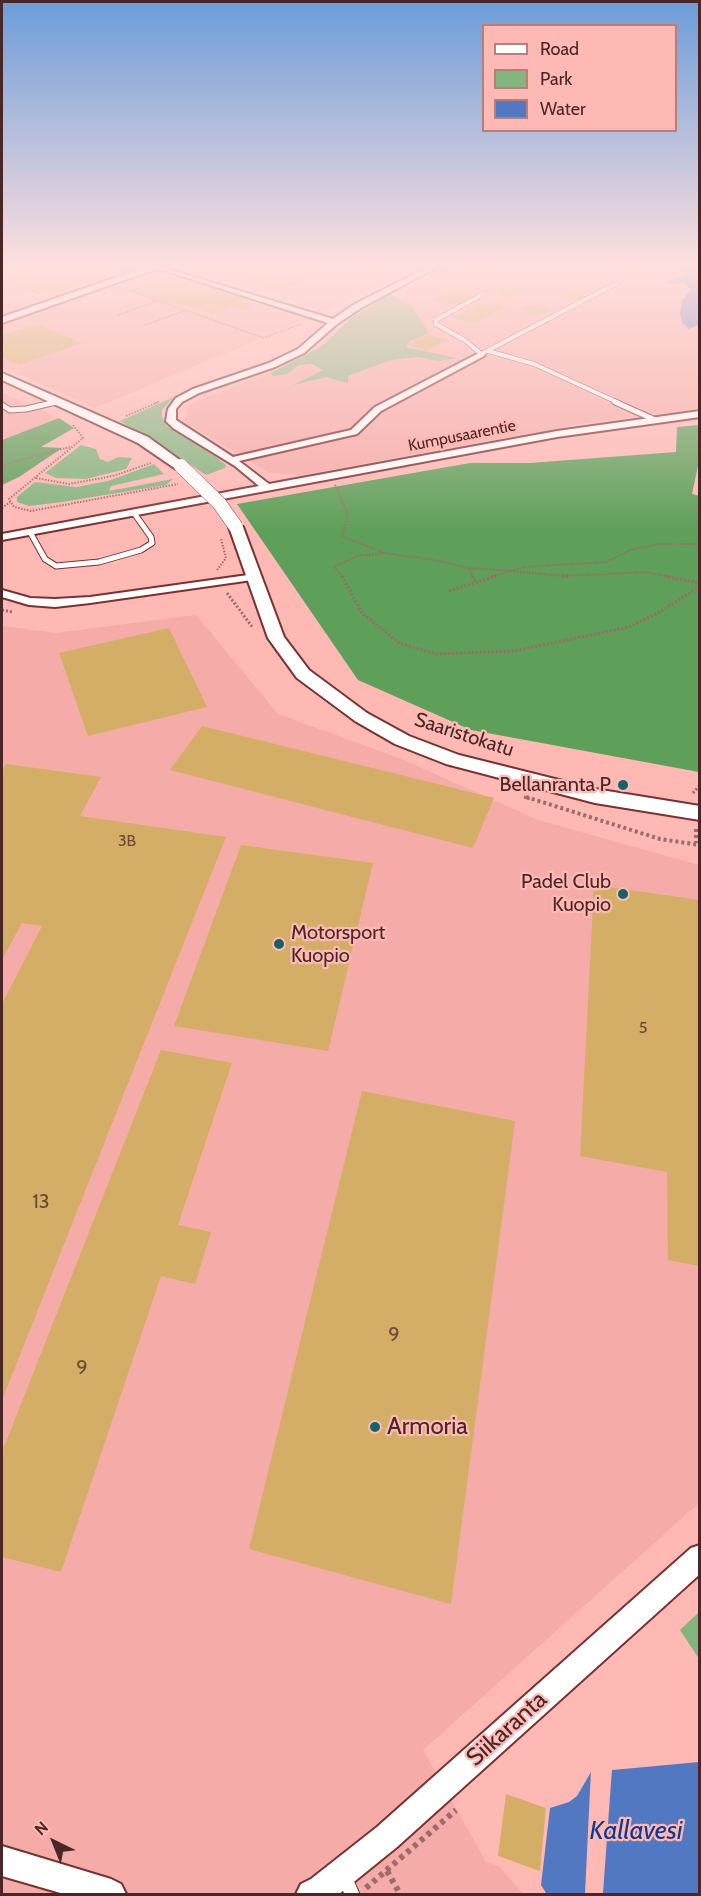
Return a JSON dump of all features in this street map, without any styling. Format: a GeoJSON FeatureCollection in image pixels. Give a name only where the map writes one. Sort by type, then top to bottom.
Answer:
{"type":"FeatureCollection","features":[{"type":"Feature","properties":{"kind":"main road","name":"Saaristokatu"},"geometry":{"type":"LineString","coordinates":[[2,376],[143,440],[182,466],[219,503],[236,527],[276,638],[303,674],[361,717],[402,740],[453,760],[595,796],[699,813]]}},
{"type":"Feature","properties":{"kind":"street"},"geometry":{"type":"LineString","coordinates":[[267,488],[232,460],[176,426],[171,421],[172,409],[179,400],[196,392],[272,365],[296,353]]}},
{"type":"Feature","properties":{"kind":"street"},"geometry":{"type":"LineString","coordinates":[[232,460],[249,454],[354,432],[378,409],[482,353]]}},
{"type":"Feature","properties":{"kind":"street","name":"Kumpusaarentie"},"geometry":{"type":"LineString","coordinates":[[134,513],[556,434],[699,414]]}},
{"type":"Feature","properties":{"kind":"street"},"geometry":{"type":"LineString","coordinates":[[2,537],[134,513]]}},
{"type":"Feature","properties":{"kind":"street"},"geometry":{"type":"LineString","coordinates":[[2,593],[29,601],[55,603],[255,577]]}},
{"type":"Feature","properties":{"kind":"street","name":"Siikaranta"},"geometry":{"type":"LineString","coordinates":[[311,1894],[347,1884],[399,1826],[699,1557]]}},
{"type":"Feature","properties":{"kind":"street"},"geometry":{"type":"LineString","coordinates":[[2,1861],[111,1894]]}},
{"type":"Feature","properties":{"kind":"lane"},"geometry":{"type":"LineString","coordinates":[[491,353],[534,364],[653,419]]}},
{"type":"Feature","properties":{"kind":"lane"},"geometry":{"type":"LineString","coordinates":[[2,405],[10,410],[26,409],[58,401]]}},
{"type":"Feature","properties":{"kind":"lane"},"geometry":{"type":"LineString","coordinates":[[30,532],[45,559],[56,566],[99,562],[141,550],[152,543],[151,537],[134,513]]}},
{"type":"Feature","properties":{"kind":"path"},"geometry":{"type":"LineString","coordinates":[[2,508],[10,502],[9,499],[83,438]]}},
{"type":"Feature","properties":{"kind":"path"},"geometry":{"type":"LineString","coordinates":[[2,465],[74,446]]}},
{"type":"Feature","properties":{"kind":"path"},"geometry":{"type":"LineString","coordinates":[[36,478],[69,484],[113,476],[156,461]]}},
{"type":"Feature","properties":{"kind":"path"},"geometry":{"type":"LineString","coordinates":[[10,502],[14,507],[31,511],[117,497],[183,483]]}},
{"type":"Feature","properties":{"kind":"path"},"geometry":{"type":"LineString","coordinates":[[335,485],[348,514],[342,536],[384,553]]}},
{"type":"Feature","properties":{"kind":"path"},"geometry":{"type":"LineString","coordinates":[[448,591],[524,567],[607,562],[630,550],[660,544],[699,544]]}},
{"type":"Feature","properties":{"kind":"path"},"geometry":{"type":"LineString","coordinates":[[384,553],[435,560],[468,568],[564,576],[645,572],[699,584],[660,612],[629,627],[514,651],[436,654],[399,643],[362,613],[345,579],[334,567],[357,556],[384,553]]}},
{"type":"Feature","properties":{"kind":"path"},"geometry":{"type":"LineString","coordinates":[[468,568],[476,583]]}},
{"type":"Feature","properties":{"kind":"path"},"geometry":{"type":"LineString","coordinates":[[693,793],[699,785]]}},
{"type":"Feature","properties":{"kind":"path"},"geometry":{"type":"LineString","coordinates":[[387,1871],[400,1894]]}},
{"type":"Feature","properties":{"kind":"shaded area"},"geometry":{"type":"Polygon","coordinates":[[[2,353],[225,353],[95,408],[2,367],[2,353]]]}},
{"type":"Feature","properties":{"kind":"shaded area"},"geometry":{"type":"Polygon","coordinates":[[[310,353],[699,353],[699,409],[585,423],[302,475],[269,473],[184,421],[188,405],[303,359],[310,353]]]}},
{"type":"Feature","properties":{"kind":"shaded area"},"geometry":{"type":"Polygon","coordinates":[[[2,392],[59,418],[2,440],[2,392]]]}},
{"type":"Feature","properties":{"kind":"shaded area"},"geometry":{"type":"Polygon","coordinates":[[[196,615],[278,714],[399,758],[538,820],[699,865],[699,1503],[423,1750],[486,1862],[499,1866],[523,1894],[2,1894],[2,626],[56,633],[196,615]]]}},
{"type":"Feature","properties":{"kind":"green space"},"geometry":{"type":"Polygon","coordinates":[[[308,353],[436,353],[457,358],[439,361],[418,357],[391,360],[348,376],[348,383],[327,377],[293,385],[323,370],[312,364],[299,365],[287,374],[273,376],[271,373],[308,353]]]}},
{"type":"Feature","properties":{"kind":"green space"},"geometry":{"type":"Polygon","coordinates":[[[174,397],[162,410],[162,417],[168,427],[216,457],[226,465],[225,468],[206,475],[120,421],[174,397]]]}},
{"type":"Feature","properties":{"kind":"green space"},"geometry":{"type":"Polygon","coordinates":[[[59,418],[74,428],[41,447],[62,448],[19,477],[2,485],[2,440],[59,418]]]}},
{"type":"Feature","properties":{"kind":"green space"},"geometry":{"type":"Polygon","coordinates":[[[699,425],[699,461],[692,494],[700,496],[699,772],[471,730],[358,680],[237,504],[470,463],[530,463],[676,452],[677,427],[699,425]]]}},
{"type":"Feature","properties":{"kind":"green space"},"geometry":{"type":"Polygon","coordinates":[[[81,445],[96,449],[100,459],[108,462],[118,457],[132,458],[126,469],[86,479],[56,478],[45,473],[81,445]]]}},
{"type":"Feature","properties":{"kind":"green space"},"geometry":{"type":"Polygon","coordinates":[[[154,464],[164,474],[111,486],[109,491],[173,479],[166,485],[62,502],[29,506],[17,502],[17,497],[35,482],[76,487],[108,481],[154,464]]]}},
{"type":"Feature","properties":{"kind":"green space"},"geometry":{"type":"Polygon","coordinates":[[[699,1612],[699,1659],[680,1630],[699,1612]]]}},
{"type":"Feature","properties":{"kind":"water","name":"Kallavesi"},"geometry":{"type":"Polygon","coordinates":[[[699,1762],[699,1894],[546,1893],[541,1885],[550,1808],[569,1802],[577,1796],[591,1772],[699,1762]]]}},
{"type":"Feature","properties":{"kind":"pier"},"geometry":{"type":"Polygon","coordinates":[[[700,1759],[699,1761],[612,1769],[603,1893],[608,1894],[585,1894],[591,1769],[700,1759]]]}},
{"type":"Feature","properties":{"kind":"building"},"geometry":{"type":"Polygon","coordinates":[[[2,353],[52,353],[20,365],[2,357],[2,353]]]}},
{"type":"Feature","properties":{"kind":"building"},"geometry":{"type":"Polygon","coordinates":[[[169,628],[207,707],[88,736],[59,653],[169,628]]]}},
{"type":"Feature","properties":{"kind":"building"},"geometry":{"type":"Polygon","coordinates":[[[202,726],[494,798],[473,848],[170,770],[202,726]]]}},
{"type":"Feature","properties":{"kind":"building"},"geometry":{"type":"Polygon","coordinates":[[[6,764],[101,777],[80,816],[226,837],[2,1400],[2,1004],[42,926],[22,923],[2,960],[2,771],[6,764]]]}},
{"type":"Feature","properties":{"kind":"building","name":"Motorsport Kuopio"},"geometry":{"type":"Polygon","coordinates":[[[241,845],[373,863],[328,1051],[174,1026],[241,845]]]}},
{"type":"Feature","properties":{"kind":"building"},"geometry":{"type":"Polygon","coordinates":[[[594,885],[700,900],[700,1266],[668,1260],[667,1172],[580,1156],[594,885]]]}},
{"type":"Feature","properties":{"kind":"building"},"geometry":{"type":"Polygon","coordinates":[[[161,1050],[232,1063],[178,1225],[211,1232],[195,1284],[161,1276],[61,1572],[2,1557],[2,1452],[161,1050]]]}},
{"type":"Feature","properties":{"kind":"building"},"geometry":{"type":"Polygon","coordinates":[[[362,1091],[515,1121],[451,1604],[249,1549],[362,1091]]]}},
{"type":"Feature","properties":{"kind":"building"},"geometry":{"type":"Polygon","coordinates":[[[506,1794],[546,1808],[540,1871],[498,1856],[506,1794]]]}},
{"type":"Feature","properties":{"kind":"place","name":"Bellanranta P"},"geometry":{"type":"Point","coordinates":[623,785]}},
{"type":"Feature","properties":{"kind":"place","name":"Padel Club Kuopio"},"geometry":{"type":"Point","coordinates":[623,894]}},
{"type":"Feature","properties":{"kind":"place","name":"Motorsport Kuopio"},"geometry":{"type":"Point","coordinates":[279,944]}},
{"type":"Feature","properties":{"kind":"place","name":"Armoria"},"geometry":{"type":"Point","coordinates":[375,1427]}}]}
